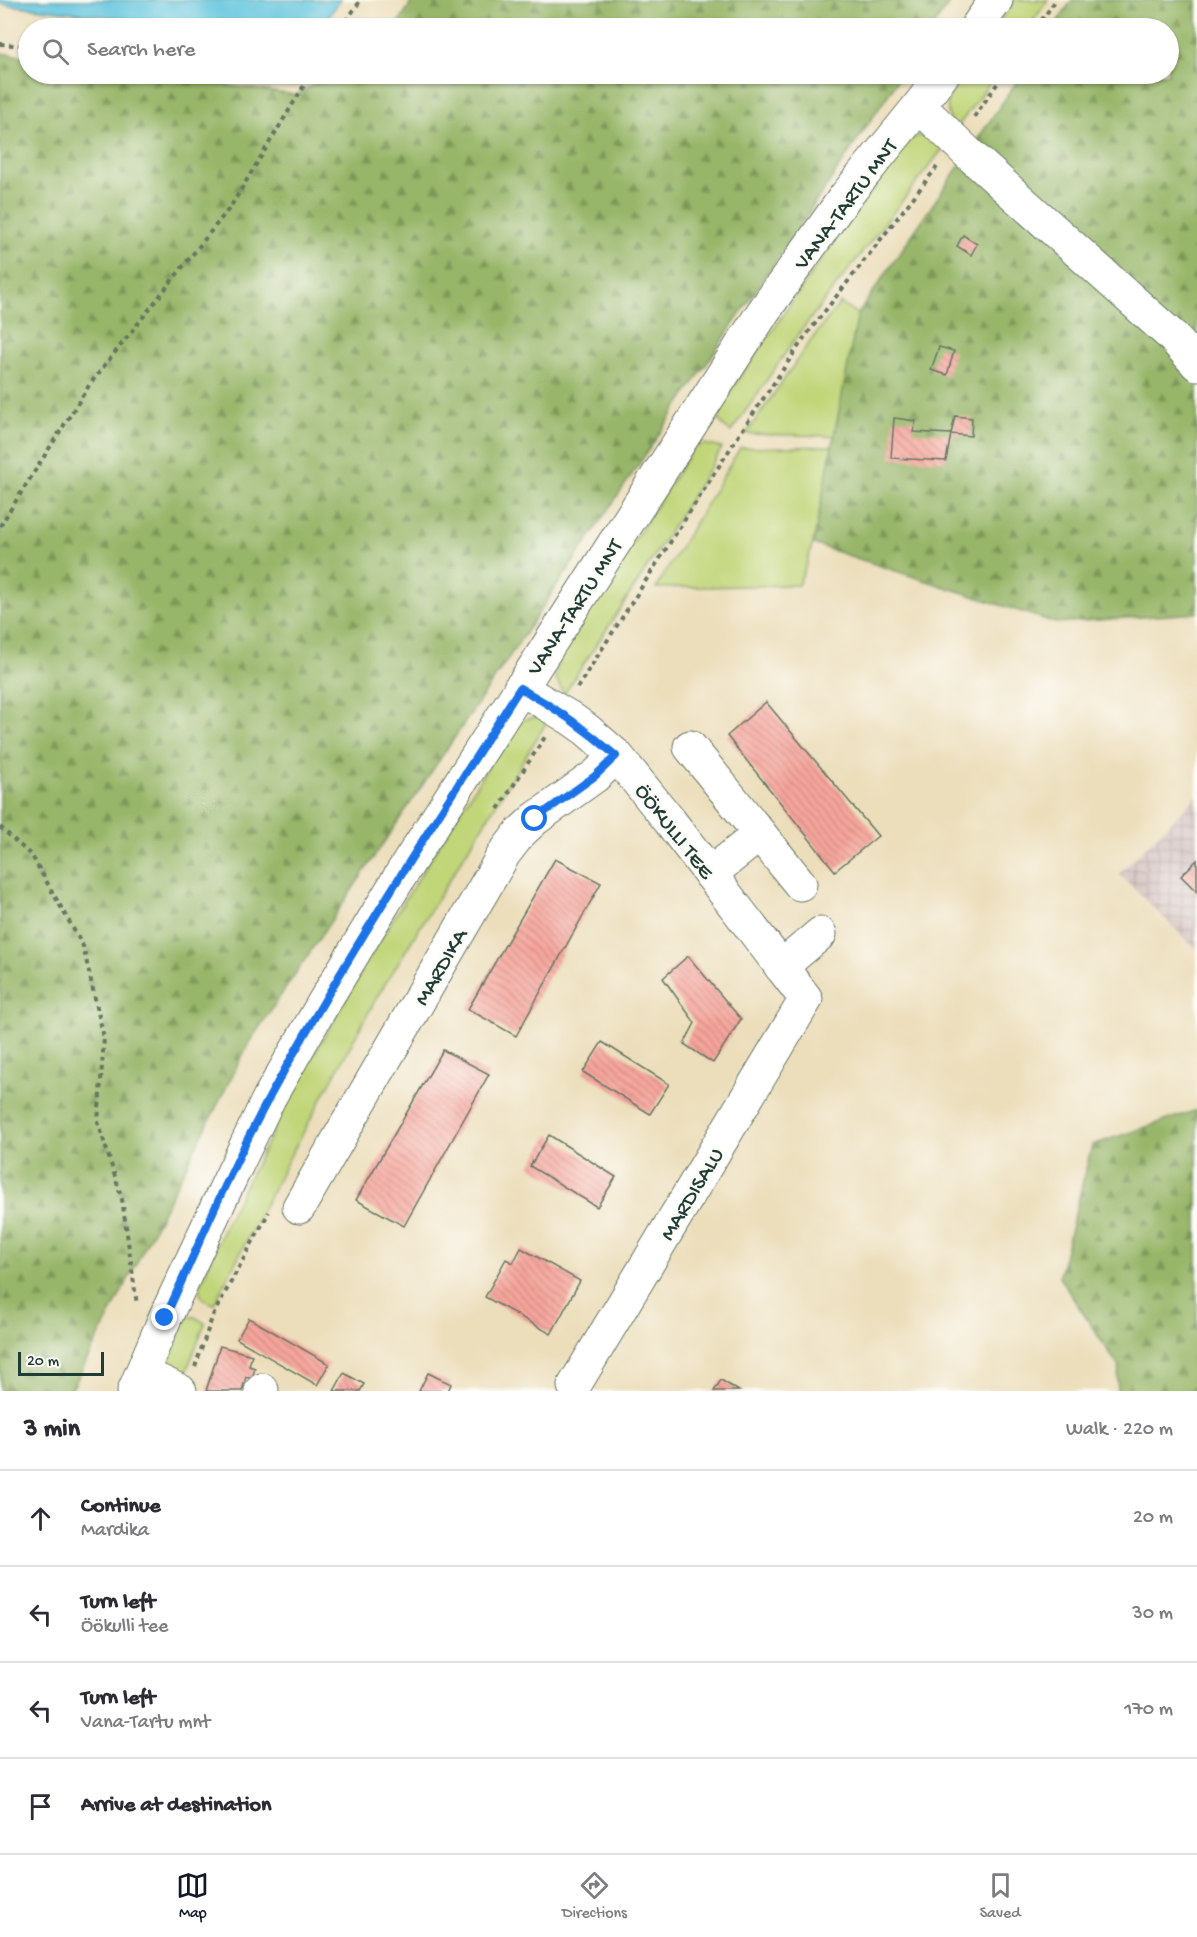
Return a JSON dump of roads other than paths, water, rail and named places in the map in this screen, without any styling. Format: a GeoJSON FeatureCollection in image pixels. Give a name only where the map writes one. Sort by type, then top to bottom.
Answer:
{"type":"FeatureCollection","features":[{"type":"Feature","properties":{"kind":"street"},"geometry":{"type":"LineString","coordinates":[[983,18],[996,0]]}},
{"type":"Feature","properties":{"kind":"street","name":"VANA-TARTU MNT"},"geometry":{"type":"LineString","coordinates":[[138,1382],[228,1180],[269,1098],[402,873],[763,312],[844,197],[936,84]]}},
{"type":"Feature","properties":{"kind":"street"},"geometry":{"type":"LineString","coordinates":[[919,106],[1170,335],[1197,364]]}},
{"type":"Feature","properties":{"kind":"street","name":"ÖÖKULLI TEE"},"geometry":{"type":"LineString","coordinates":[[520,688],[579,724],[616,756],[669,820],[806,999]]}},
{"type":"Feature","properties":{"kind":"street"},"geometry":{"type":"LineString","coordinates":[[690,747],[800,884]]}},
{"type":"Feature","properties":{"kind":"street","name":"MARDIKA"},"geometry":{"type":"LineString","coordinates":[[299,1207],[504,854],[520,832],[595,776],[616,756]]}},
{"type":"Feature","properties":{"kind":"street"},"geometry":{"type":"LineString","coordinates":[[710,874],[760,834]]}},
{"type":"Feature","properties":{"kind":"street"},"geometry":{"type":"LineString","coordinates":[[781,967],[820,934]]}},
{"type":"Feature","properties":{"kind":"street","name":"MARDISALU"},"geometry":{"type":"LineString","coordinates":[[574,1386],[806,999]]}},
{"type":"Feature","properties":{"kind":"street"},"geometry":{"type":"LineString","coordinates":[[138,1382],[180,1391]]}},
{"type":"Feature","properties":{"kind":"water"},"geometry":{"type":"Polygon","coordinates":[[[0,0],[341,0],[327,18],[119,18],[0,4],[0,0]]]}}]}
